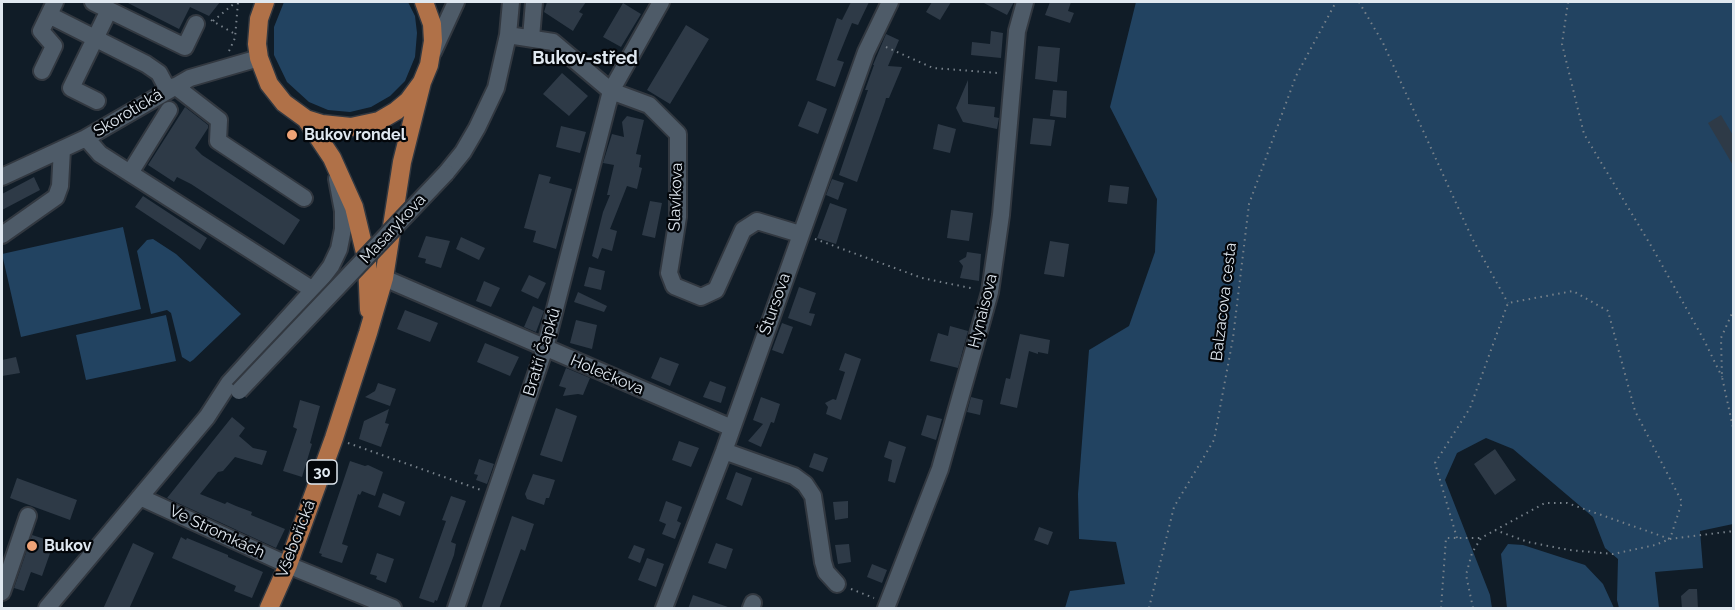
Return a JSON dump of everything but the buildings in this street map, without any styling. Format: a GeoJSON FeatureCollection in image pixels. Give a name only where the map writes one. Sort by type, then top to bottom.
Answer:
{"type":"FeatureCollection","features":[{"type":"Feature","properties":{"kind":"main road","name":"30"},"geometry":{"type":"LineString","coordinates":[[265,2],[257,33],[258,58],[263,73],[276,95],[296,113],[306,119],[335,127],[365,125],[379,121],[408,101],[422,82],[432,55],[432,24],[424,2]]}},
{"type":"Feature","properties":{"kind":"main road","name":"Všebořická"},"geometry":{"type":"LineString","coordinates":[[269,609],[288,565],[334,438],[384,278],[402,162],[422,82]]}},
{"type":"Feature","properties":{"kind":"main road","name":"Všebořická"},"geometry":{"type":"LineString","coordinates":[[306,119],[332,158],[354,207],[362,233],[368,271],[368,333]]}},
{"type":"Feature","properties":{"kind":"street"},"geometry":{"type":"LineString","coordinates":[[93,2],[185,47],[203,20]]}},
{"type":"Feature","properties":{"kind":"street"},"geometry":{"type":"LineString","coordinates":[[432,55],[456,2]]}},
{"type":"Feature","properties":{"kind":"street","name":"Masarykova"},"geometry":{"type":"LineString","coordinates":[[207,417],[239,392],[446,173],[463,152],[488,109],[503,62],[511,2]]}},
{"type":"Feature","properties":{"kind":"street"},"geometry":{"type":"LineString","coordinates":[[531,38],[534,2]]}},
{"type":"Feature","properties":{"kind":"street","name":"Bratří Čapků"},"geometry":{"type":"LineString","coordinates":[[456,609],[545,348],[611,91],[662,2]]}},
{"type":"Feature","properties":{"kind":"street","name":"Štursova"},"geometry":{"type":"LineString","coordinates":[[664,609],[724,451],[800,234],[872,40],[890,2]]}},
{"type":"Feature","properties":{"kind":"street","name":"Hynaisova"},"geometry":{"type":"LineString","coordinates":[[887,606],[940,469],[990,292],[1001,215],[1017,32],[1024,2]]}},
{"type":"Feature","properties":{"kind":"street"},"geometry":{"type":"LineString","coordinates":[[42,71],[54,46],[41,31],[52,8],[95,39],[154,69],[172,88],[219,120],[218,141],[304,198]]}},
{"type":"Feature","properties":{"kind":"street"},"geometry":{"type":"LineString","coordinates":[[98,101],[71,88],[109,10]]}},
{"type":"Feature","properties":{"kind":"street","name":"Slavíkova"},"geometry":{"type":"LineString","coordinates":[[508,35],[553,42],[611,91],[649,105],[678,134],[678,217],[669,273],[674,286],[700,297],[716,290],[743,230],[757,221],[800,234]]}},
{"type":"Feature","properties":{"kind":"street","name":"Skorotická"},"geometry":{"type":"LineString","coordinates":[[2,177],[86,138],[172,88],[202,74],[258,58]]}},
{"type":"Feature","properties":{"kind":"street"},"geometry":{"type":"LineString","coordinates":[[130,173],[169,110]]}},
{"type":"Feature","properties":{"kind":"street"},"geometry":{"type":"LineString","coordinates":[[86,138],[100,154],[313,290]]}},
{"type":"Feature","properties":{"kind":"street"},"geometry":{"type":"LineString","coordinates":[[2,235],[57,197],[60,186],[62,149]]}},
{"type":"Feature","properties":{"kind":"street","name":"Masarykova"},"geometry":{"type":"LineString","coordinates":[[47,609],[207,417],[229,382],[313,290],[331,266],[339,249],[344,229],[343,211],[332,158]]}},
{"type":"Feature","properties":{"kind":"street","name":"Holečkova"},"geometry":{"type":"LineString","coordinates":[[384,278],[732,428]]}},
{"type":"Feature","properties":{"kind":"street"},"geometry":{"type":"LineString","coordinates":[[724,451],[794,476],[805,484],[813,496],[826,572],[837,584]]}},
{"type":"Feature","properties":{"kind":"street","name":"Ve Stromkách"},"geometry":{"type":"LineString","coordinates":[[140,497],[288,565],[393,609]]}},
{"type":"Feature","properties":{"kind":"street"},"geometry":{"type":"LineString","coordinates":[[2,592],[28,516]]}},
{"type":"Feature","properties":{"kind":"path"},"geometry":{"type":"LineString","coordinates":[[203,20],[236,2]]}},
{"type":"Feature","properties":{"kind":"path","name":"Balzacova cesta"},"geometry":{"type":"LineString","coordinates":[[1149,609],[1174,507],[1214,440],[1233,338],[1248,204],[1296,76],[1336,2]]}},
{"type":"Feature","properties":{"kind":"path"},"geometry":{"type":"LineString","coordinates":[[1359,2],[1383,43],[1472,238],[1508,303],[1470,408],[1435,463],[1457,538]]}},
{"type":"Feature","properties":{"kind":"path"},"geometry":{"type":"LineString","coordinates":[[1568,2],[1562,44],[1584,134],[1653,249],[1722,377]]}},
{"type":"Feature","properties":{"kind":"path"},"geometry":{"type":"LineString","coordinates":[[203,20],[235,34]]}},
{"type":"Feature","properties":{"kind":"path"},"geometry":{"type":"LineString","coordinates":[[872,40],[933,68],[1013,74]]}},
{"type":"Feature","properties":{"kind":"path"},"geometry":{"type":"LineString","coordinates":[[800,234],[922,278],[990,292]]}},
{"type":"Feature","properties":{"kind":"path"},"geometry":{"type":"LineString","coordinates":[[1508,303],[1573,291],[1608,311],[1635,411],[1682,502],[1670,539]]}},
{"type":"Feature","properties":{"kind":"path"},"geometry":{"type":"LineString","coordinates":[[1734,309],[1721,338],[1722,377],[1734,432]]}},
{"type":"Feature","properties":{"kind":"path"},"geometry":{"type":"LineString","coordinates":[[334,438],[495,495]]}},
{"type":"Feature","properties":{"kind":"path"},"geometry":{"type":"LineString","coordinates":[[1441,609],[1446,538],[1481,538],[1545,503],[1567,503],[1670,539]]}},
{"type":"Feature","properties":{"kind":"path"},"geometry":{"type":"LineString","coordinates":[[1495,530],[1528,542],[1613,554],[1655,545],[1670,539],[1734,531]]}},
{"type":"Feature","properties":{"kind":"path"},"geometry":{"type":"LineString","coordinates":[[1473,609],[1466,575],[1472,554],[1481,538]]}},
{"type":"Feature","properties":{"kind":"path"},"geometry":{"type":"LineString","coordinates":[[837,584],[887,606]]}},
{"type":"Feature","properties":{"kind":"shaded area"},"geometry":{"type":"Polygon","coordinates":[[[284,2],[408,2],[415,16],[417,33],[415,57],[405,81],[390,96],[371,107],[350,112],[328,110],[309,102],[287,82],[274,55],[274,27],[284,2]]]}},
{"type":"Feature","properties":{"kind":"shaded area"},"geometry":{"type":"Polygon","coordinates":[[[1136,2],[1733,2],[1733,524],[1700,531],[1703,568],[1655,572],[1659,608],[1619,608],[1617,600],[1618,559],[1605,548],[1593,517],[1513,449],[1486,438],[1457,453],[1445,480],[1490,595],[1492,608],[1065,608],[1070,591],[1125,584],[1116,542],[1079,539],[1078,494],[1089,350],[1129,326],[1155,252],[1157,199],[1110,107],[1136,2]]]}},
{"type":"Feature","properties":{"kind":"shaded area"},"geometry":{"type":"Polygon","coordinates":[[[123,227],[141,309],[21,337],[2,254],[123,227]]]}},
{"type":"Feature","properties":{"kind":"shaded area"},"geometry":{"type":"Polygon","coordinates":[[[153,239],[176,254],[241,314],[190,362],[182,357],[171,313],[167,310],[151,314],[137,251],[147,240],[153,239]]]}},
{"type":"Feature","properties":{"kind":"shaded area"},"geometry":{"type":"Polygon","coordinates":[[[166,315],[176,361],[86,380],[76,335],[166,315]]]}},
{"type":"Feature","properties":{"kind":"shaded area"},"geometry":{"type":"Polygon","coordinates":[[[1508,544],[1523,545],[1585,565],[1603,584],[1614,608],[1507,608],[1501,554],[1508,544]]]}},
{"type":"Feature","properties":{"kind":"place","name":"Bukov rondel"},"geometry":{"type":"Point","coordinates":[292,135]}},
{"type":"Feature","properties":{"kind":"place","name":"Bukov"},"geometry":{"type":"Point","coordinates":[32,546]}},
{"type":"Feature","properties":{"kind":"district","name":"Bukov-střed"},"geometry":{"type":"Point","coordinates":[585,59]}}]}
